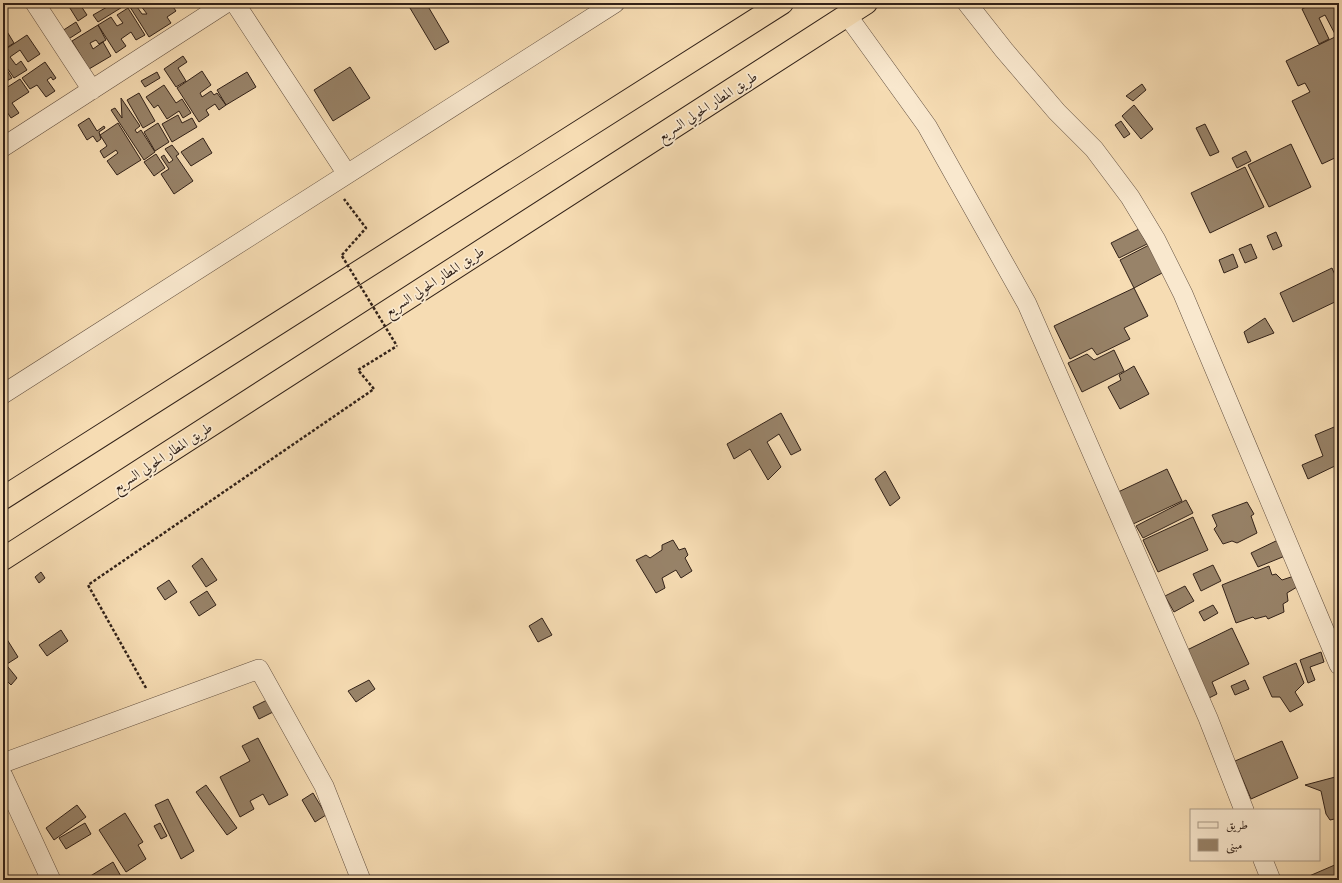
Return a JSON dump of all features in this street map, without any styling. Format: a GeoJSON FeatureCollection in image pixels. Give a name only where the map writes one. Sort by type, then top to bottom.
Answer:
{"type":"FeatureCollection","features":[{"type":"Feature","properties":{"kind":"highway"},"geometry":{"type":"LineString","coordinates":[[3,498],[782,3]]}},
{"type":"Feature","properties":{"kind":"highway","name":"طريق المطار الحولي السريع"},"geometry":{"type":"LineString","coordinates":[[3,559],[866,3]]}},
{"type":"Feature","properties":{"kind":"street"},"geometry":{"type":"LineString","coordinates":[[35,3],[92,90]]}},
{"type":"Feature","properties":{"kind":"street"},"geometry":{"type":"LineString","coordinates":[[3,147],[226,3]]}},
{"type":"Feature","properties":{"kind":"street"},"geometry":{"type":"LineString","coordinates":[[235,3],[340,179]]}},
{"type":"Feature","properties":{"kind":"street"},"geometry":{"type":"LineString","coordinates":[[3,394],[615,3]]}},
{"type":"Feature","properties":{"kind":"street"},"geometry":{"type":"LineString","coordinates":[[967,3],[1004,50],[1052,106],[1094,149],[1130,197],[1156,240],[1183,294],[1339,665]]}},
{"type":"Feature","properties":{"kind":"street"},"geometry":{"type":"LineString","coordinates":[[847,15],[928,126],[1027,304],[1208,718],[1244,809]]}},
{"type":"Feature","properties":{"kind":"street"},"geometry":{"type":"LineString","coordinates":[[3,763],[259,669],[324,786],[361,880]]}},
{"type":"Feature","properties":{"kind":"street"},"geometry":{"type":"LineString","coordinates":[[3,776],[51,880]]}},
{"type":"Feature","properties":{"kind":"street"},"geometry":{"type":"LineString","coordinates":[[1263,861],[1271,880]]}},
{"type":"Feature","properties":{"kind":"path"},"geometry":{"type":"LineString","coordinates":[[156,707],[88,585],[374,389],[358,370],[397,346],[342,256],[366,228],[340,179]]}},
{"type":"Feature","properties":{"kind":"building"},"geometry":{"type":"Polygon","coordinates":[[[71,3],[79,3],[87,15],[78,21],[68,5],[71,3]]]}},
{"type":"Feature","properties":{"kind":"building"},"geometry":{"type":"Polygon","coordinates":[[[104,3],[123,3],[124,6],[98,22],[93,15],[107,7],[104,3]]]}},
{"type":"Feature","properties":{"kind":"building"},"geometry":{"type":"Polygon","coordinates":[[[146,3],[173,3],[171,4],[176,11],[167,17],[171,23],[149,37],[130,7],[135,4],[142,14],[147,14],[141,6],[146,3]]]}},
{"type":"Feature","properties":{"kind":"building"},"geometry":{"type":"Polygon","coordinates":[[[407,3],[426,3],[449,42],[435,50],[407,3]]]}},
{"type":"Feature","properties":{"kind":"building"},"geometry":{"type":"Polygon","coordinates":[[[1314,3],[1336,3],[1339,9],[1339,35],[1336,36],[1325,15],[1319,18],[1329,39],[1319,44],[1302,9],[1314,3]]]}},
{"type":"Feature","properties":{"kind":"building"},"geometry":{"type":"Polygon","coordinates":[[[128,8],[145,35],[136,40],[131,32],[121,39],[126,46],[116,53],[98,25],[111,17],[117,26],[123,23],[117,15],[128,8]]]}},
{"type":"Feature","properties":{"kind":"building"},"geometry":{"type":"Polygon","coordinates":[[[76,22],[81,31],[67,40],[62,31],[76,22]]]}},
{"type":"Feature","properties":{"kind":"building"},"geometry":{"type":"Polygon","coordinates":[[[3,25],[14,43],[3,50],[3,25]]]}},
{"type":"Feature","properties":{"kind":"building"},"geometry":{"type":"Polygon","coordinates":[[[98,25],[106,40],[99,44],[96,40],[90,43],[93,49],[103,42],[111,56],[89,69],[72,41],[98,25]]]}},
{"type":"Feature","properties":{"kind":"building"},"geometry":{"type":"Polygon","coordinates":[[[27,35],[40,54],[28,62],[20,50],[10,57],[16,65],[21,61],[27,70],[14,78],[3,62],[3,51],[27,35]]]}},
{"type":"Feature","properties":{"kind":"building"},"geometry":{"type":"Polygon","coordinates":[[[1339,35],[1339,156],[1322,164],[1292,101],[1310,92],[1305,83],[1298,86],[1286,61],[1339,35]]]}},
{"type":"Feature","properties":{"kind":"building"},"geometry":{"type":"Polygon","coordinates":[[[183,56],[187,62],[178,68],[186,81],[176,87],[164,69],[183,56]]]}},
{"type":"Feature","properties":{"kind":"building"},"geometry":{"type":"Polygon","coordinates":[[[45,62],[56,78],[53,80],[51,77],[47,80],[55,91],[46,97],[37,85],[30,89],[22,78],[45,62]]]}},
{"type":"Feature","properties":{"kind":"building"},"geometry":{"type":"Polygon","coordinates":[[[3,64],[12,78],[3,83],[3,64]]]}},
{"type":"Feature","properties":{"kind":"building"},"geometry":{"type":"Polygon","coordinates":[[[350,67],[370,98],[333,121],[314,90],[350,67]]]}},
{"type":"Feature","properties":{"kind":"building"},"geometry":{"type":"Polygon","coordinates":[[[202,71],[211,85],[200,93],[202,97],[211,91],[214,95],[217,93],[226,105],[219,110],[215,104],[206,110],[209,115],[199,122],[177,88],[202,71]]]}},
{"type":"Feature","properties":{"kind":"building"},"geometry":{"type":"Polygon","coordinates":[[[157,72],[160,78],[145,87],[141,81],[157,72]]]}},
{"type":"Feature","properties":{"kind":"building"},"geometry":{"type":"Polygon","coordinates":[[[247,72],[256,87],[226,105],[217,90],[247,72]]]}},
{"type":"Feature","properties":{"kind":"building"},"geometry":{"type":"Polygon","coordinates":[[[20,79],[29,92],[12,103],[19,113],[11,118],[3,106],[3,90],[20,79]]]}},
{"type":"Feature","properties":{"kind":"building"},"geometry":{"type":"Polygon","coordinates":[[[1142,84],[1146,90],[1133,101],[1126,96],[1142,84]]]}},
{"type":"Feature","properties":{"kind":"building"},"geometry":{"type":"Polygon","coordinates":[[[164,85],[176,103],[182,99],[191,113],[183,118],[179,111],[167,119],[158,105],[154,108],[146,97],[164,85]]]}},
{"type":"Feature","properties":{"kind":"building"},"geometry":{"type":"Polygon","coordinates":[[[139,93],[155,121],[143,128],[127,100],[139,93]]]}},
{"type":"Feature","properties":{"kind":"building"},"geometry":{"type":"Polygon","coordinates":[[[121,98],[140,126],[135,130],[137,133],[141,130],[155,152],[144,160],[111,110],[115,108],[122,118],[121,98]]]}},
{"type":"Feature","properties":{"kind":"building"},"geometry":{"type":"Polygon","coordinates":[[[1134,105],[1153,129],[1141,139],[1122,116],[1134,105]]]}},
{"type":"Feature","properties":{"kind":"building"},"geometry":{"type":"Polygon","coordinates":[[[178,115],[182,123],[192,118],[197,127],[172,142],[162,124],[178,115]]]}},
{"type":"Feature","properties":{"kind":"building"},"geometry":{"type":"Polygon","coordinates":[[[89,118],[97,131],[104,126],[105,128],[99,132],[101,139],[97,142],[93,136],[87,140],[78,125],[89,118]]]}},
{"type":"Feature","properties":{"kind":"building"},"geometry":{"type":"Polygon","coordinates":[[[1121,121],[1130,134],[1124,138],[1115,125],[1121,121]]]}},
{"type":"Feature","properties":{"kind":"building"},"geometry":{"type":"Polygon","coordinates":[[[118,123],[141,160],[117,175],[107,161],[118,153],[116,150],[104,158],[100,151],[107,146],[100,135],[118,123]]]}},
{"type":"Feature","properties":{"kind":"building"},"geometry":{"type":"Polygon","coordinates":[[[158,123],[169,142],[155,151],[144,132],[158,123]]]}},
{"type":"Feature","properties":{"kind":"building"},"geometry":{"type":"Polygon","coordinates":[[[1205,124],[1219,152],[1210,156],[1196,128],[1205,124]]]}},
{"type":"Feature","properties":{"kind":"building"},"geometry":{"type":"Polygon","coordinates":[[[203,138],[212,153],[191,166],[181,152],[203,138]]]}},
{"type":"Feature","properties":{"kind":"building"},"geometry":{"type":"Polygon","coordinates":[[[1291,144],[1311,187],[1269,207],[1248,165],[1291,144]]]}},
{"type":"Feature","properties":{"kind":"building"},"geometry":{"type":"Polygon","coordinates":[[[172,145],[179,154],[176,156],[193,181],[174,194],[161,174],[169,169],[161,157],[164,155],[169,163],[173,160],[165,149],[172,145]]]}},
{"type":"Feature","properties":{"kind":"building"},"geometry":{"type":"Polygon","coordinates":[[[1246,151],[1251,161],[1237,168],[1232,158],[1246,151]]]}},
{"type":"Feature","properties":{"kind":"building"},"geometry":{"type":"Polygon","coordinates":[[[156,154],[165,168],[154,176],[144,162],[156,154]]]}},
{"type":"Feature","properties":{"kind":"building"},"geometry":{"type":"Polygon","coordinates":[[[1245,167],[1264,207],[1210,233],[1191,193],[1245,167]]]}},
{"type":"Feature","properties":{"kind":"building"},"geometry":{"type":"Polygon","coordinates":[[[1139,229],[1147,244],[1119,258],[1111,243],[1139,229]]]}},
{"type":"Feature","properties":{"kind":"building"},"geometry":{"type":"Polygon","coordinates":[[[1276,232],[1282,246],[1273,250],[1267,236],[1276,232]]]}},
{"type":"Feature","properties":{"kind":"building"},"geometry":{"type":"Polygon","coordinates":[[[1251,244],[1257,258],[1245,263],[1239,249],[1251,244]]]}},
{"type":"Feature","properties":{"kind":"building"},"geometry":{"type":"Polygon","coordinates":[[[1149,245],[1164,272],[1134,288],[1120,260],[1149,245]]]}},
{"type":"Feature","properties":{"kind":"building"},"geometry":{"type":"Polygon","coordinates":[[[1233,254],[1238,267],[1224,273],[1219,260],[1233,254]]]}},
{"type":"Feature","properties":{"kind":"building"},"geometry":{"type":"Polygon","coordinates":[[[1332,268],[1339,284],[1339,300],[1293,322],[1280,293],[1332,268]]]}},
{"type":"Feature","properties":{"kind":"building"},"geometry":{"type":"Polygon","coordinates":[[[1134,288],[1148,316],[1124,328],[1130,339],[1097,355],[1092,348],[1070,359],[1054,326],[1134,288]]]}},
{"type":"Feature","properties":{"kind":"building"},"geometry":{"type":"Polygon","coordinates":[[[1265,318],[1274,333],[1248,343],[1244,332],[1265,318]]]}},
{"type":"Feature","properties":{"kind":"building"},"geometry":{"type":"Polygon","coordinates":[[[1114,350],[1124,371],[1082,392],[1068,363],[1087,354],[1094,360],[1114,350]]]}},
{"type":"Feature","properties":{"kind":"building"},"geometry":{"type":"Polygon","coordinates":[[[1134,366],[1149,394],[1120,409],[1108,387],[1121,380],[1119,375],[1134,366]]]}},
{"type":"Feature","properties":{"kind":"building"},"geometry":{"type":"Polygon","coordinates":[[[781,413],[801,450],[791,455],[779,434],[767,442],[781,467],[768,480],[750,449],[734,459],[727,444],[781,413]]]}},
{"type":"Feature","properties":{"kind":"building"},"geometry":{"type":"Polygon","coordinates":[[[1339,425],[1339,464],[1308,479],[1302,465],[1323,456],[1315,435],[1339,425]]]}},
{"type":"Feature","properties":{"kind":"building"},"geometry":{"type":"Polygon","coordinates":[[[1167,469],[1182,501],[1131,525],[1116,493],[1167,469]]]}},
{"type":"Feature","properties":{"kind":"building"},"geometry":{"type":"Polygon","coordinates":[[[885,471],[900,498],[890,506],[875,479],[885,471]]]}},
{"type":"Feature","properties":{"kind":"building"},"geometry":{"type":"Polygon","coordinates":[[[1186,500],[1193,513],[1143,538],[1136,526],[1186,500]]]}},
{"type":"Feature","properties":{"kind":"building"},"geometry":{"type":"Polygon","coordinates":[[[1247,502],[1254,514],[1251,516],[1257,533],[1237,543],[1232,541],[1223,544],[1214,529],[1217,526],[1212,515],[1247,502]]]}},
{"type":"Feature","properties":{"kind":"building"},"geometry":{"type":"Polygon","coordinates":[[[1193,517],[1208,550],[1158,572],[1143,540],[1193,517]]]}},
{"type":"Feature","properties":{"kind":"building"},"geometry":{"type":"Polygon","coordinates":[[[673,540],[679,550],[685,548],[688,555],[685,558],[692,571],[681,578],[676,570],[662,578],[665,588],[656,593],[636,560],[646,555],[650,558],[662,550],[662,545],[673,540]]]}},
{"type":"Feature","properties":{"kind":"building"},"geometry":{"type":"Polygon","coordinates":[[[1278,540],[1285,556],[1258,567],[1251,553],[1278,540]]]}},
{"type":"Feature","properties":{"kind":"building"},"geometry":{"type":"Polygon","coordinates":[[[202,558],[217,580],[206,587],[192,566],[202,558]]]}},
{"type":"Feature","properties":{"kind":"building"},"geometry":{"type":"Polygon","coordinates":[[[1213,565],[1221,581],[1201,591],[1193,574],[1213,565]]]}},
{"type":"Feature","properties":{"kind":"building"},"geometry":{"type":"Polygon","coordinates":[[[1269,566],[1272,575],[1276,574],[1282,580],[1294,576],[1297,587],[1287,593],[1288,601],[1283,604],[1284,612],[1268,619],[1266,616],[1255,619],[1253,617],[1236,623],[1222,585],[1269,566]]]}},
{"type":"Feature","properties":{"kind":"building"},"geometry":{"type":"Polygon","coordinates":[[[41,572],[45,578],[39,583],[35,577],[41,572]]]}},
{"type":"Feature","properties":{"kind":"building"},"geometry":{"type":"Polygon","coordinates":[[[169,580],[177,592],[165,600],[157,588],[169,580]]]}},
{"type":"Feature","properties":{"kind":"building"},"geometry":{"type":"Polygon","coordinates":[[[1185,586],[1194,601],[1174,612],[1165,596],[1185,586]]]}},
{"type":"Feature","properties":{"kind":"building"},"geometry":{"type":"Polygon","coordinates":[[[207,591],[216,605],[199,616],[190,602],[207,591]]]}},
{"type":"Feature","properties":{"kind":"building"},"geometry":{"type":"Polygon","coordinates":[[[1213,605],[1218,613],[1204,621],[1199,612],[1213,605]]]}},
{"type":"Feature","properties":{"kind":"building"},"geometry":{"type":"Polygon","coordinates":[[[542,618],[552,635],[538,642],[529,626],[542,618]]]}},
{"type":"Feature","properties":{"kind":"building"},"geometry":{"type":"Polygon","coordinates":[[[1232,628],[1249,664],[1212,682],[1217,694],[1207,699],[1185,651],[1232,628]]]}},
{"type":"Feature","properties":{"kind":"building"},"geometry":{"type":"Polygon","coordinates":[[[61,630],[68,641],[47,656],[39,645],[61,630]]]}},
{"type":"Feature","properties":{"kind":"building"},"geometry":{"type":"Polygon","coordinates":[[[3,633],[18,657],[7,664],[3,657],[3,633]]]}},
{"type":"Feature","properties":{"kind":"building"},"geometry":{"type":"Polygon","coordinates":[[[1321,652],[1324,662],[1310,667],[1315,680],[1308,683],[1300,660],[1321,652]]]}},
{"type":"Feature","properties":{"kind":"building"},"geometry":{"type":"Polygon","coordinates":[[[4,662],[17,678],[11,685],[3,677],[4,662]]]}},
{"type":"Feature","properties":{"kind":"building"},"geometry":{"type":"Polygon","coordinates":[[[1296,663],[1304,683],[1295,692],[1303,705],[1290,712],[1280,697],[1272,697],[1263,677],[1296,663]]]}},
{"type":"Feature","properties":{"kind":"building"},"geometry":{"type":"Polygon","coordinates":[[[369,680],[375,689],[356,702],[348,691],[369,680]]]}},
{"type":"Feature","properties":{"kind":"building"},"geometry":{"type":"Polygon","coordinates":[[[1245,680],[1249,689],[1235,695],[1231,686],[1245,680]]]}},
{"type":"Feature","properties":{"kind":"building"},"geometry":{"type":"Polygon","coordinates":[[[267,700],[273,712],[259,719],[253,707],[267,700]]]}},
{"type":"Feature","properties":{"kind":"building"},"geometry":{"type":"Polygon","coordinates":[[[258,738],[288,795],[269,805],[263,794],[250,801],[254,809],[240,817],[220,777],[250,761],[242,746],[258,738]]]}},
{"type":"Feature","properties":{"kind":"building"},"geometry":{"type":"Polygon","coordinates":[[[1282,741],[1298,778],[1251,799],[1235,761],[1282,741]]]}},
{"type":"Feature","properties":{"kind":"building"},"geometry":{"type":"Polygon","coordinates":[[[1339,776],[1339,818],[1330,820],[1326,814],[1321,791],[1305,785],[1339,776]]]}},
{"type":"Feature","properties":{"kind":"building"},"geometry":{"type":"Polygon","coordinates":[[[206,785],[237,828],[227,835],[196,792],[206,785]]]}},
{"type":"Feature","properties":{"kind":"building"},"geometry":{"type":"Polygon","coordinates":[[[313,793],[326,815],[315,822],[302,800],[313,793]]]}},
{"type":"Feature","properties":{"kind":"building"},"geometry":{"type":"Polygon","coordinates":[[[168,799],[194,851],[181,859],[155,805],[168,799]]]}},
{"type":"Feature","properties":{"kind":"building"},"geometry":{"type":"Polygon","coordinates":[[[77,805],[86,817],[54,840],[46,828],[77,805]]]}},
{"type":"Feature","properties":{"kind":"building"},"geometry":{"type":"Polygon","coordinates":[[[125,813],[143,842],[138,845],[146,859],[126,872],[99,830],[125,813]]]}},
{"type":"Feature","properties":{"kind":"building"},"geometry":{"type":"Polygon","coordinates":[[[85,823],[91,834],[66,849],[59,838],[85,823]]]}},
{"type":"Feature","properties":{"kind":"building"},"geometry":{"type":"Polygon","coordinates":[[[160,823],[167,836],[161,839],[154,826],[160,823]]]}},
{"type":"Feature","properties":{"kind":"building"},"geometry":{"type":"Polygon","coordinates":[[[113,862],[123,880],[84,880],[113,862]]]}},
{"type":"Feature","properties":{"kind":"building"},"geometry":{"type":"Polygon","coordinates":[[[1337,864],[1339,880],[1300,880],[1337,864]]]}}]}
